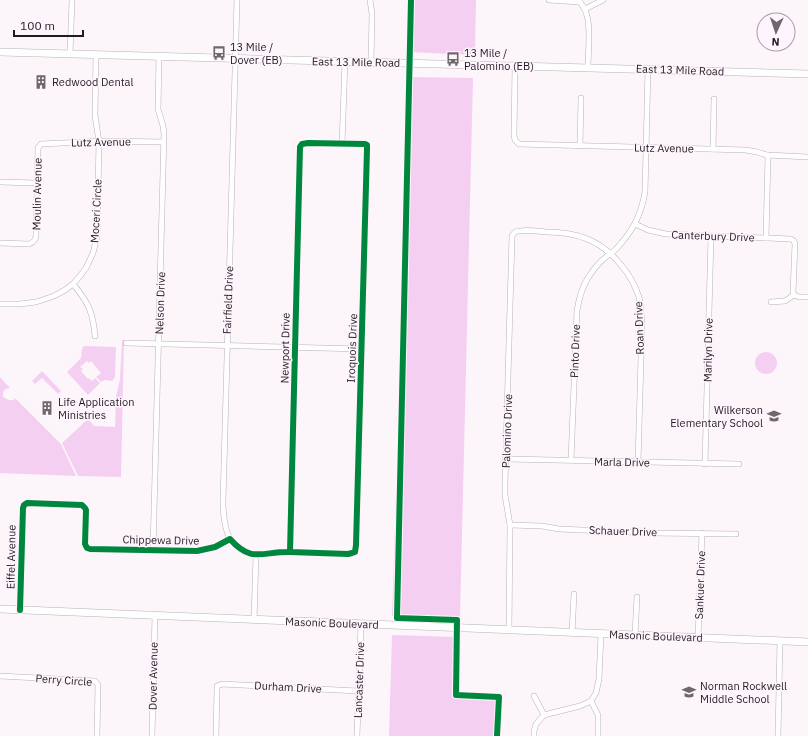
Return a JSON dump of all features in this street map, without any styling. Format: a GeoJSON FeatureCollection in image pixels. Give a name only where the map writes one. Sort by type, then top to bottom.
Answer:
{"type":"FeatureCollection","features":[{"type":"Feature","properties":{"kind":"street"},"geometry":{"type":"LineString","coordinates":[[70,54],[72,0]]}},
{"type":"Feature","properties":{"kind":"street"},"geometry":{"type":"LineString","coordinates":[[236,59],[237,0]]}},
{"type":"Feature","properties":{"kind":"street"},"geometry":{"type":"LineString","coordinates":[[370,0],[372,14],[371,62]]}},
{"type":"Feature","properties":{"kind":"street"},"geometry":{"type":"LineString","coordinates":[[549,0],[580,1],[585,9],[589,26],[588,68]]}},
{"type":"Feature","properties":{"kind":"street"},"geometry":{"type":"LineString","coordinates":[[585,9],[603,0]]}},
{"type":"Feature","properties":{"kind":"street","name":"East 13 Mile Road"},"geometry":{"type":"LineString","coordinates":[[0,52],[808,74]]}},
{"type":"Feature","properties":{"kind":"street","name":"Moceri Circle"},"geometry":{"type":"LineString","coordinates":[[0,304],[20,304],[40,301],[65,290],[80,276],[88,265],[93,253],[96,241],[99,142],[95,115],[96,55]]}},
{"type":"Feature","properties":{"kind":"street","name":"Nelson Drive"},"geometry":{"type":"LineString","coordinates":[[153,550],[164,142],[164,130],[158,109],[159,57]]}},
{"type":"Feature","properties":{"kind":"street","name":"Fairfield Drive"},"geometry":{"type":"LineString","coordinates":[[230,539],[224,525],[223,501],[236,59]]}},
{"type":"Feature","properties":{"kind":"street"},"geometry":{"type":"LineString","coordinates":[[342,144],[345,61]]}},
{"type":"Feature","properties":{"kind":"street","name":"Lutz Avenue"},"geometry":{"type":"LineString","coordinates":[[515,66],[514,135],[515,140],[519,144],[712,149],[749,151],[768,156],[808,157]]}},
{"type":"Feature","properties":{"kind":"street"},"geometry":{"type":"LineString","coordinates":[[610,253],[628,236],[641,209],[644,192],[648,69]]}},
{"type":"Feature","properties":{"kind":"street"},"geometry":{"type":"LineString","coordinates":[[580,146],[581,98]]}},
{"type":"Feature","properties":{"kind":"street"},"geometry":{"type":"LineString","coordinates":[[712,149],[714,99]]}},
{"type":"Feature","properties":{"kind":"street","name":"Lutz Avenue"},"geometry":{"type":"LineString","coordinates":[[39,145],[43,143],[164,142]]}},
{"type":"Feature","properties":{"kind":"street","name":"Newport Drive"},"geometry":{"type":"LineString","coordinates":[[290,552],[300,147],[302,144],[308,143],[342,144]]}},
{"type":"Feature","properties":{"kind":"street","name":"Iroquois Drive"},"geometry":{"type":"LineString","coordinates":[[290,552],[348,554],[355,552],[356,545],[367,145],[342,144]]}},
{"type":"Feature","properties":{"kind":"street","name":"Moulin Avenue"},"geometry":{"type":"LineString","coordinates":[[0,243],[24,244],[33,242],[36,237],[39,145]]}},
{"type":"Feature","properties":{"kind":"street"},"geometry":{"type":"LineString","coordinates":[[766,238],[768,156]]}},
{"type":"Feature","properties":{"kind":"street"},"geometry":{"type":"LineString","coordinates":[[0,182],[37,183]]}},
{"type":"Feature","properties":{"kind":"street","name":"Canterbury Drive"},"geometry":{"type":"LineString","coordinates":[[635,224],[648,230],[666,234],[789,238],[793,240],[795,244],[794,295]]}},
{"type":"Feature","properties":{"kind":"street","name":"Palomino Drive"},"geometry":{"type":"LineString","coordinates":[[508,630],[510,525],[505,495],[512,236],[518,231],[573,234],[594,242],[610,253]]}},
{"type":"Feature","properties":{"kind":"street","name":"Marilyn Drive"},"geometry":{"type":"LineString","coordinates":[[705,464],[710,236]]}},
{"type":"Feature","properties":{"kind":"street","name":"Pinto Drive"},"geometry":{"type":"LineString","coordinates":[[571,460],[577,310],[581,294],[588,277],[599,263],[610,253]]}},
{"type":"Feature","properties":{"kind":"street","name":"Roan Drive"},"geometry":{"type":"LineString","coordinates":[[610,253],[631,278],[636,288],[641,310],[642,324],[638,462]]}},
{"type":"Feature","properties":{"kind":"street"},"geometry":{"type":"LineString","coordinates":[[73,284],[88,304],[93,318],[95,336]]}},
{"type":"Feature","properties":{"kind":"street"},"geometry":{"type":"LineString","coordinates":[[771,302],[786,302],[794,295],[799,297],[808,297]]}},
{"type":"Feature","properties":{"kind":"street"},"geometry":{"type":"LineString","coordinates":[[126,343],[362,349]]}},
{"type":"Feature","properties":{"kind":"street","name":"Marla Drive"},"geometry":{"type":"LineString","coordinates":[[506,459],[739,464]]}},
{"type":"Feature","properties":{"kind":"street","name":"Chippewa Drive"},"geometry":{"type":"LineString","coordinates":[[24,505],[29,503],[82,505],[86,510],[85,544],[86,548],[90,549],[201,551],[219,546],[230,539]]}},
{"type":"Feature","properties":{"kind":"street","name":"Eiffel Avenue"},"geometry":{"type":"LineString","coordinates":[[20,610],[24,505]]}},
{"type":"Feature","properties":{"kind":"street","name":"Schauer Drive"},"geometry":{"type":"LineString","coordinates":[[510,525],[542,526],[559,529],[736,534]]}},
{"type":"Feature","properties":{"kind":"street","name":"Sankuer Drive"},"geometry":{"type":"LineString","coordinates":[[698,638],[702,533]]}},
{"type":"Feature","properties":{"kind":"street"},"geometry":{"type":"LineString","coordinates":[[230,539],[243,551],[256,556],[290,552]]}},
{"type":"Feature","properties":{"kind":"street"},"geometry":{"type":"LineString","coordinates":[[254,620],[256,556]]}},
{"type":"Feature","properties":{"kind":"street"},"geometry":{"type":"LineString","coordinates":[[572,633],[574,594]]}},
{"type":"Feature","properties":{"kind":"street"},"geometry":{"type":"LineString","coordinates":[[635,635],[637,597]]}},
{"type":"Feature","properties":{"kind":"street","name":"Masonic Boulevard"},"geometry":{"type":"LineString","coordinates":[[0,609],[808,642]]}},
{"type":"Feature","properties":{"kind":"street","name":"Dover Avenue"},"geometry":{"type":"LineString","coordinates":[[152,736],[155,616]]}},
{"type":"Feature","properties":{"kind":"street","name":"Lancaster Drive"},"geometry":{"type":"LineString","coordinates":[[357,736],[361,624]]}},
{"type":"Feature","properties":{"kind":"street"},"geometry":{"type":"LineString","coordinates":[[534,736],[536,724],[544,715],[592,701],[596,693],[599,679],[601,634]]}},
{"type":"Feature","properties":{"kind":"street"},"geometry":{"type":"LineString","coordinates":[[778,736],[780,641]]}},
{"type":"Feature","properties":{"kind":"street","name":"Perry Circle"},"geometry":{"type":"LineString","coordinates":[[0,676],[95,680],[98,685],[97,736]]}},
{"type":"Feature","properties":{"kind":"street","name":"Durham Drive"},"geometry":{"type":"LineString","coordinates":[[216,736],[217,690],[218,686],[222,684],[358,690]]}},
{"type":"Feature","properties":{"kind":"street"},"geometry":{"type":"LineString","coordinates":[[534,696],[544,715]]}},
{"type":"Feature","properties":{"kind":"street"},"geometry":{"type":"LineString","coordinates":[[592,701],[598,715],[598,736]]}},
{"type":"Feature","properties":{"kind":"shaded area"},"geometry":{"type":"Polygon","coordinates":[[[408,0],[476,0],[475,55],[407,52],[408,0]]]}},
{"type":"Feature","properties":{"kind":"shaded area"},"geometry":{"type":"Polygon","coordinates":[[[410,77],[473,78],[460,618],[392,616],[410,77]]]}},
{"type":"Feature","properties":{"kind":"shaded area"},"geometry":{"type":"Polygon","coordinates":[[[122,340],[124,340],[121,477],[78,476],[62,443],[88,419],[94,426],[115,427],[116,396],[120,379],[122,340]]]}},
{"type":"Feature","properties":{"kind":"shaded area"},"geometry":{"type":"Polygon","coordinates":[[[84,346],[116,347],[115,377],[112,381],[105,380],[101,382],[96,377],[101,373],[91,361],[89,363],[87,361],[80,367],[83,369],[81,371],[88,379],[89,378],[92,381],[95,378],[100,383],[88,395],[67,372],[81,358],[82,349],[84,346]]]}},
{"type":"Feature","properties":{"kind":"shaded area"},"geometry":{"type":"Polygon","coordinates":[[[766,352],[774,355],[777,363],[774,371],[766,374],[758,371],[755,363],[758,355],[766,352]]]}},
{"type":"Feature","properties":{"kind":"shaded area"},"geometry":{"type":"Polygon","coordinates":[[[42,371],[61,391],[58,394],[42,378],[35,384],[32,381],[42,371]]]}},
{"type":"Feature","properties":{"kind":"shaded area"},"geometry":{"type":"Polygon","coordinates":[[[0,377],[10,388],[5,389],[3,397],[9,400],[14,400],[15,398],[61,444],[76,476],[0,473],[0,377]]]}},
{"type":"Feature","properties":{"kind":"shaded area"},"geometry":{"type":"Polygon","coordinates":[[[392,635],[457,637],[456,695],[499,697],[498,736],[389,736],[392,635]]]}},
{"type":"Feature","properties":{"kind":"cycle path"},"geometry":{"type":"LineString","coordinates":[[411,0],[397,618],[457,620],[456,695],[499,697],[497,736]]}},
{"type":"Feature","properties":{"kind":"cycle path"},"geometry":{"type":"LineString","coordinates":[[20,610],[23,508],[27,503],[82,505],[86,510],[85,544],[87,548],[90,549],[197,551],[215,547],[230,539],[238,547],[252,554],[281,552],[348,554],[355,552],[367,149],[367,145],[365,144],[308,143],[302,144],[300,147],[290,552]]}},
{"type":"Feature","properties":{"kind":"place","name":"13 Mile / Dover (EB)"},"geometry":{"type":"Point","coordinates":[219,53]}},
{"type":"Feature","properties":{"kind":"place","name":"13 Mile / Palomino (EB)"},"geometry":{"type":"Point","coordinates":[453,59]}},
{"type":"Feature","properties":{"kind":"place","name":"Redwood Dental"},"geometry":{"type":"Point","coordinates":[41,82]}},
{"type":"Feature","properties":{"kind":"place","name":"Life Application Ministries"},"geometry":{"type":"Point","coordinates":[47,408]}},
{"type":"Feature","properties":{"kind":"place","name":"Wilkerson Elementary School"},"geometry":{"type":"Point","coordinates":[774,416]}},
{"type":"Feature","properties":{"kind":"place","name":"Norman Rockwell Middle School"},"geometry":{"type":"Point","coordinates":[689,692]}}]}
